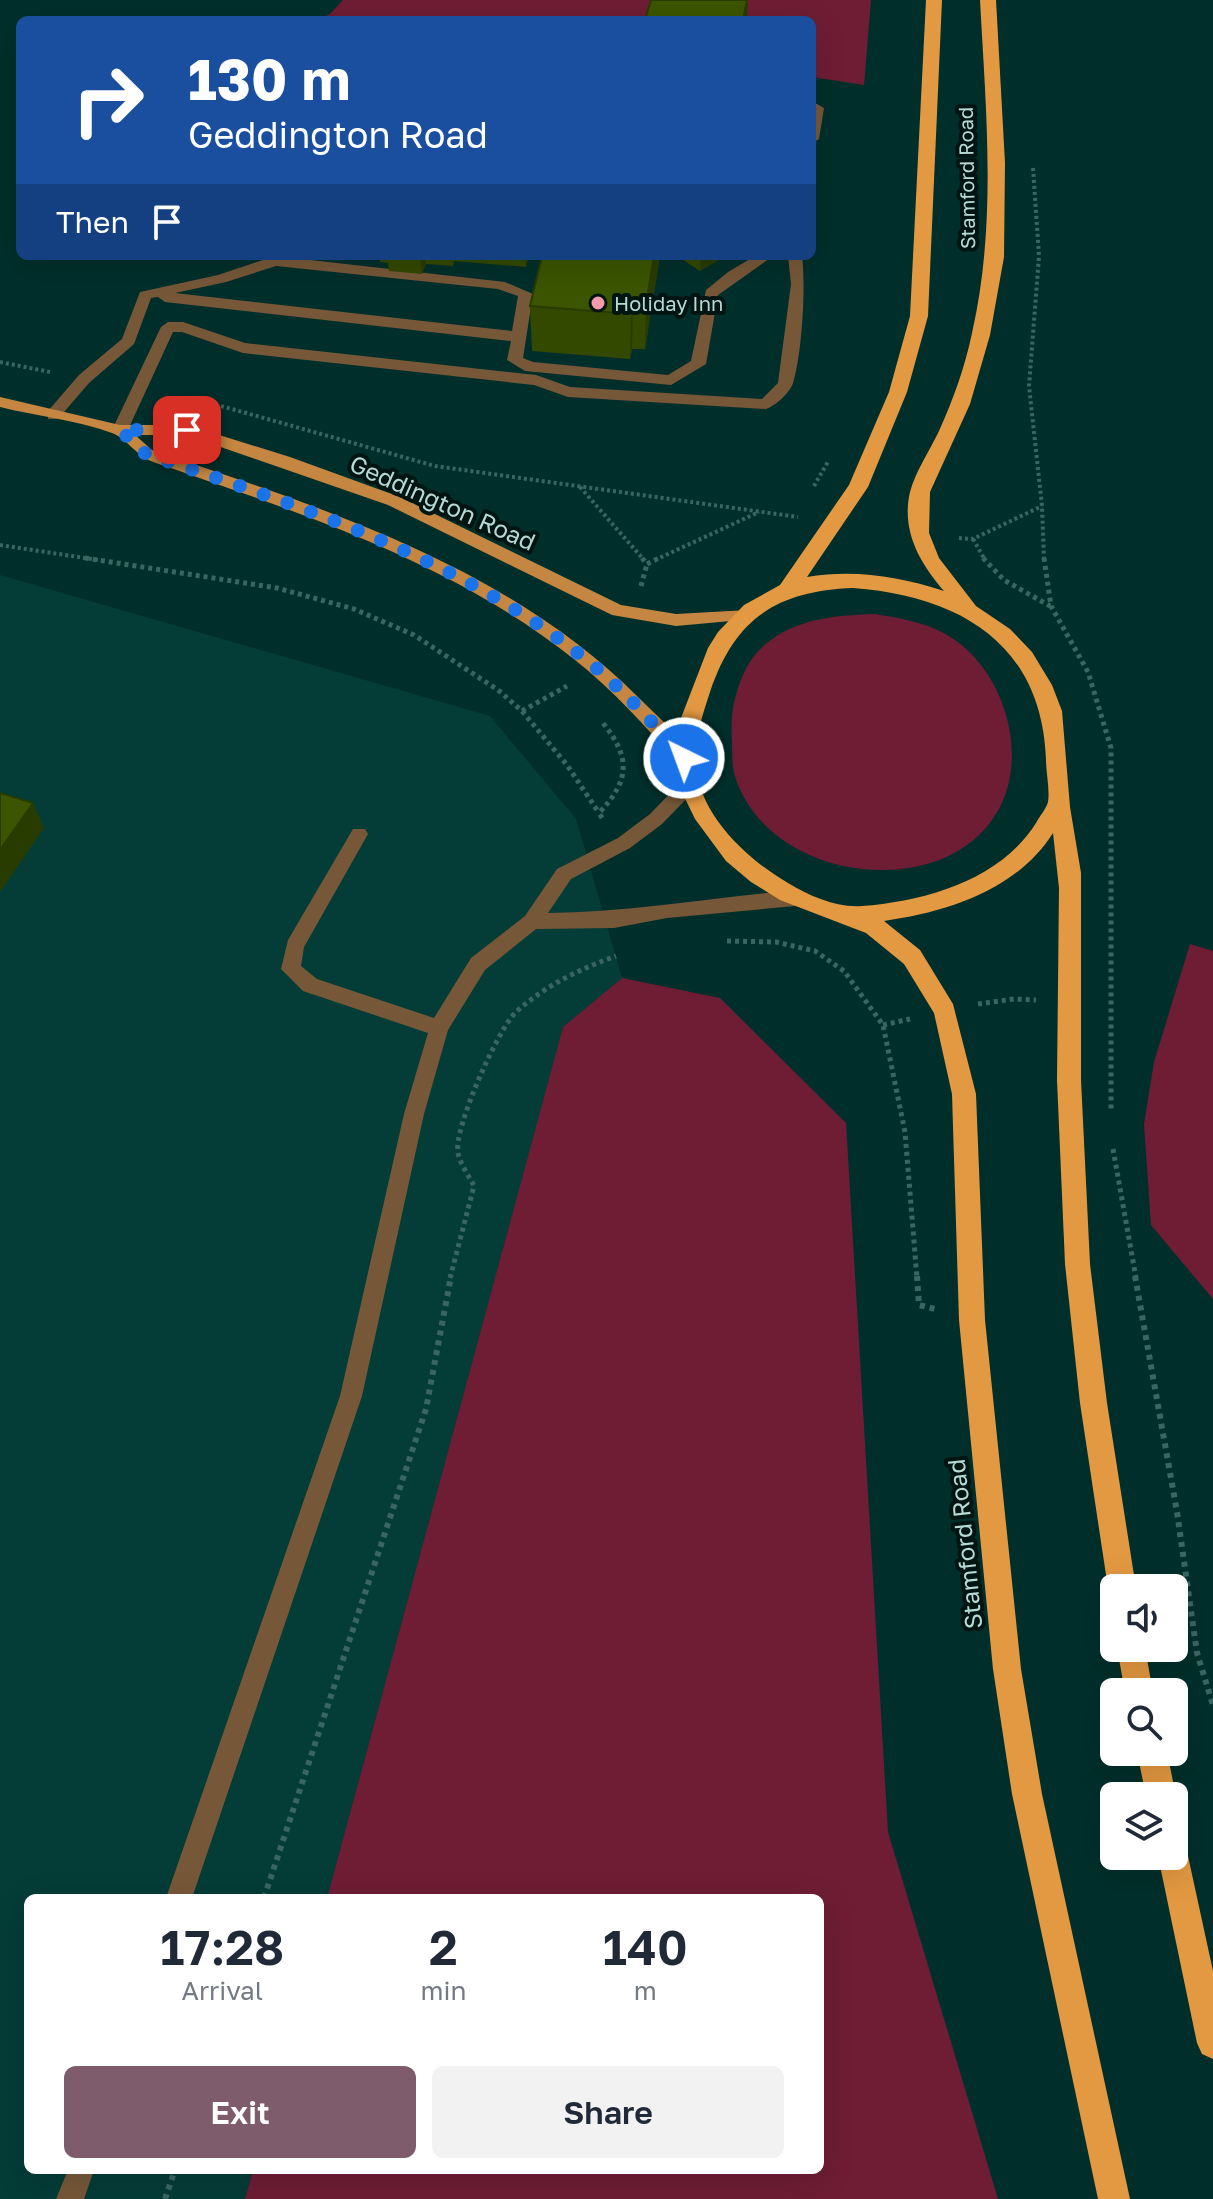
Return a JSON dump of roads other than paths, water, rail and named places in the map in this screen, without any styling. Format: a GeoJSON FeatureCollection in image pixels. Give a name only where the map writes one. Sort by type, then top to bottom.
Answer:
{"type":"FeatureCollection","features":[{"type":"Feature","properties":{"kind":"highway","name":"Stamford Road"},"geometry":{"type":"LineString","coordinates":[[787,591],[858,487],[898,392],[919,316],[934,0]]}},
{"type":"Feature","properties":{"kind":"highway","name":"Stamford Road"},"geometry":{"type":"LineString","coordinates":[[973,612],[930,561],[919,533],[920,492],[961,404],[981,335],[995,257],[997,163],[988,0]]}},
{"type":"Feature","properties":{"kind":"highway"},"geometry":{"type":"LineString","coordinates":[[1059,803],[1030,848],[992,879],[971,890],[910,909],[853,916],[795,898],[748,869],[723,844],[689,785],[684,758],[698,697],[713,656],[742,614],[787,591],[818,582],[872,581],[913,587],[973,612],[1015,644],[1044,687],[1056,743],[1059,803],[1070,869],[1068,1003],[1074,1220],[1096,1426],[1120,1574]]}},
{"type":"Feature","properties":{"kind":"highway","name":"Stamford Road"},"geometry":{"type":"LineString","coordinates":[[853,916],[874,926],[912,957],[945,1011],[964,1094],[972,1320],[1007,1669],[1027,1794],[1114,2199]]}},
{"type":"Feature","properties":{"kind":"highway"},"geometry":{"type":"LineString","coordinates":[[1176,1870],[1213,2043]]}},
{"type":"Feature","properties":{"kind":"main road","name":"Geddington Road"},"geometry":{"type":"LineString","coordinates":[[0,402],[120,430],[187,430],[284,461],[394,501],[618,611],[676,620],[742,614]]}},
{"type":"Feature","properties":{"kind":"main road","name":"Geddington Road"},"geometry":{"type":"LineString","coordinates":[[120,430],[146,454],[362,534],[444,570],[515,610],[596,668],[684,758]]}},
{"type":"Feature","properties":{"kind":"lane"},"geometry":{"type":"LineString","coordinates":[[816,114],[817,108]]}},
{"type":"Feature","properties":{"kind":"lane"},"geometry":{"type":"LineString","coordinates":[[145,295],[221,279],[272,260]]}},
{"type":"Feature","properties":{"kind":"lane"},"geometry":{"type":"LineString","coordinates":[[294,260],[500,285],[526,294],[515,360],[530,367],[671,380],[698,364],[711,293],[759,260]]}},
{"type":"Feature","properties":{"kind":"lane"},"geometry":{"type":"LineString","coordinates":[[120,430],[168,327],[183,327],[243,348],[536,380],[568,392],[766,404],[785,385],[798,284],[795,260]]}},
{"type":"Feature","properties":{"kind":"lane"},"geometry":{"type":"LineString","coordinates":[[145,295],[519,337]]}},
{"type":"Feature","properties":{"kind":"lane"},"geometry":{"type":"LineString","coordinates":[[53,415],[84,379],[129,341],[145,295]]}},
{"type":"Feature","properties":{"kind":"lane"},"geometry":{"type":"LineString","coordinates":[[180,1894],[351,1396],[414,1114],[439,1028],[478,964],[532,921],[564,874],[624,843],[656,819],[689,785]]}},
{"type":"Feature","properties":{"kind":"lane"},"geometry":{"type":"LineString","coordinates":[[359,834],[295,946],[291,969],[310,985],[439,1028]]}},
{"type":"Feature","properties":{"kind":"lane"},"geometry":{"type":"LineString","coordinates":[[532,921],[614,920],[667,910],[795,898]]}},
{"type":"Feature","properties":{"kind":"lane"},"geometry":{"type":"LineString","coordinates":[[70,2199],[79,2174]]}},
{"type":"Feature","properties":{"kind":"place","name":"Holiday Inn"},"geometry":{"type":"Point","coordinates":[598,303]}}]}
